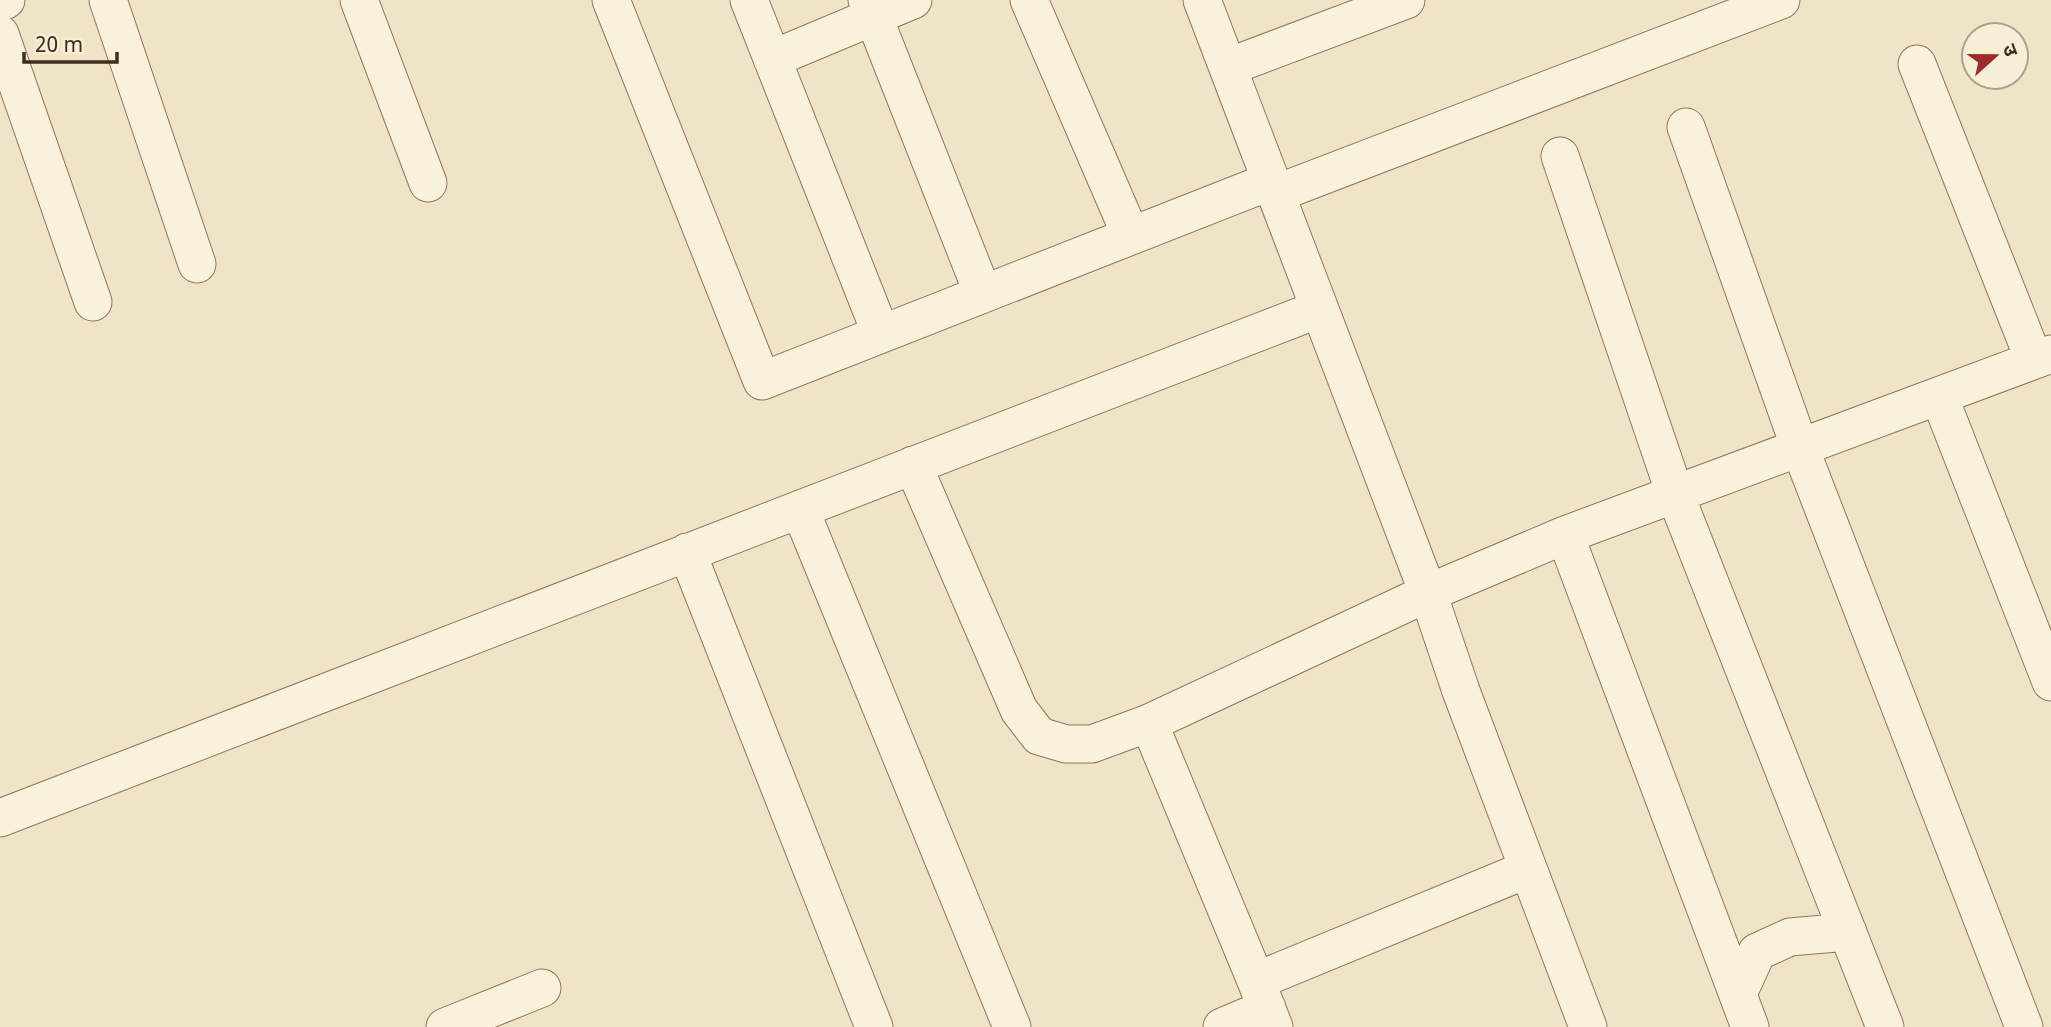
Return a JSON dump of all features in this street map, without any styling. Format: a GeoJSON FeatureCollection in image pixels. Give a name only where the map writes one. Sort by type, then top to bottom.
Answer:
{"type":"FeatureCollection","features":[{"type":"Feature","properties":{"kind":"street"},"geometry":{"type":"LineString","coordinates":[[0,3],[6,0]]}},
{"type":"Feature","properties":{"kind":"street"},"geometry":{"type":"LineString","coordinates":[[108,0],[197,264]]}},
{"type":"Feature","properties":{"kind":"street"},"geometry":{"type":"LineString","coordinates":[[359,0],[428,183]]}},
{"type":"Feature","properties":{"kind":"street"},"geometry":{"type":"LineString","coordinates":[[611,0],[762,381],[1131,236],[1273,188],[1781,0]]}},
{"type":"Feature","properties":{"kind":"street"},"geometry":{"type":"LineString","coordinates":[[749,0],[881,334]]}},
{"type":"Feature","properties":{"kind":"street"},"geometry":{"type":"LineString","coordinates":[[772,59],[870,8],[913,0]]}},
{"type":"Feature","properties":{"kind":"street"},"geometry":{"type":"LineString","coordinates":[[1029,0],[1131,236]]}},
{"type":"Feature","properties":{"kind":"street"},"geometry":{"type":"LineString","coordinates":[[1202,0],[1428,593],[1461,691],[1588,1027]]}},
{"type":"Feature","properties":{"kind":"street"},"geometry":{"type":"LineString","coordinates":[[1228,67],[1406,0]]}},
{"type":"Feature","properties":{"kind":"street"},"geometry":{"type":"LineString","coordinates":[[870,8],[983,294]]}},
{"type":"Feature","properties":{"kind":"street"},"geometry":{"type":"LineString","coordinates":[[0,34],[93,302]]}},
{"type":"Feature","properties":{"kind":"street"},"geometry":{"type":"LineString","coordinates":[[913,465],[1019,710],[1038,736],[1066,744],[1092,744],[1149,723],[1428,593],[1565,535],[2043,357],[1917,64]]}},
{"type":"Feature","properties":{"kind":"street"},"geometry":{"type":"LineString","coordinates":[[1686,127],[1800,447],[2024,1027]]}},
{"type":"Feature","properties":{"kind":"street"},"geometry":{"type":"LineString","coordinates":[[1560,156],[1675,494],[1885,1027]]}},
{"type":"Feature","properties":{"kind":"street"},"geometry":{"type":"LineString","coordinates":[[0,818],[1319,309]]}},
{"type":"Feature","properties":{"kind":"street"},"geometry":{"type":"LineString","coordinates":[[1939,396],[2051,682]]}},
{"type":"Feature","properties":{"kind":"street"},"geometry":{"type":"LineString","coordinates":[[800,509],[1012,1027]]}},
{"type":"Feature","properties":{"kind":"street"},"geometry":{"type":"LineString","coordinates":[[1565,535],[1744,1011]]}},
{"type":"Feature","properties":{"kind":"street"},"geometry":{"type":"LineString","coordinates":[[688,552],[874,1027]]}},
{"type":"Feature","properties":{"kind":"street"},"geometry":{"type":"LineString","coordinates":[[1149,723],[1266,1005]]}},
{"type":"Feature","properties":{"kind":"street"},"geometry":{"type":"LineString","coordinates":[[1222,1027],[1528,869]]}},
{"type":"Feature","properties":{"kind":"street"},"geometry":{"type":"LineString","coordinates":[[1744,1011],[1757,952],[1790,937],[1848,932]]}},
{"type":"Feature","properties":{"kind":"street"},"geometry":{"type":"LineString","coordinates":[[445,1027],[542,988]]}}]}
